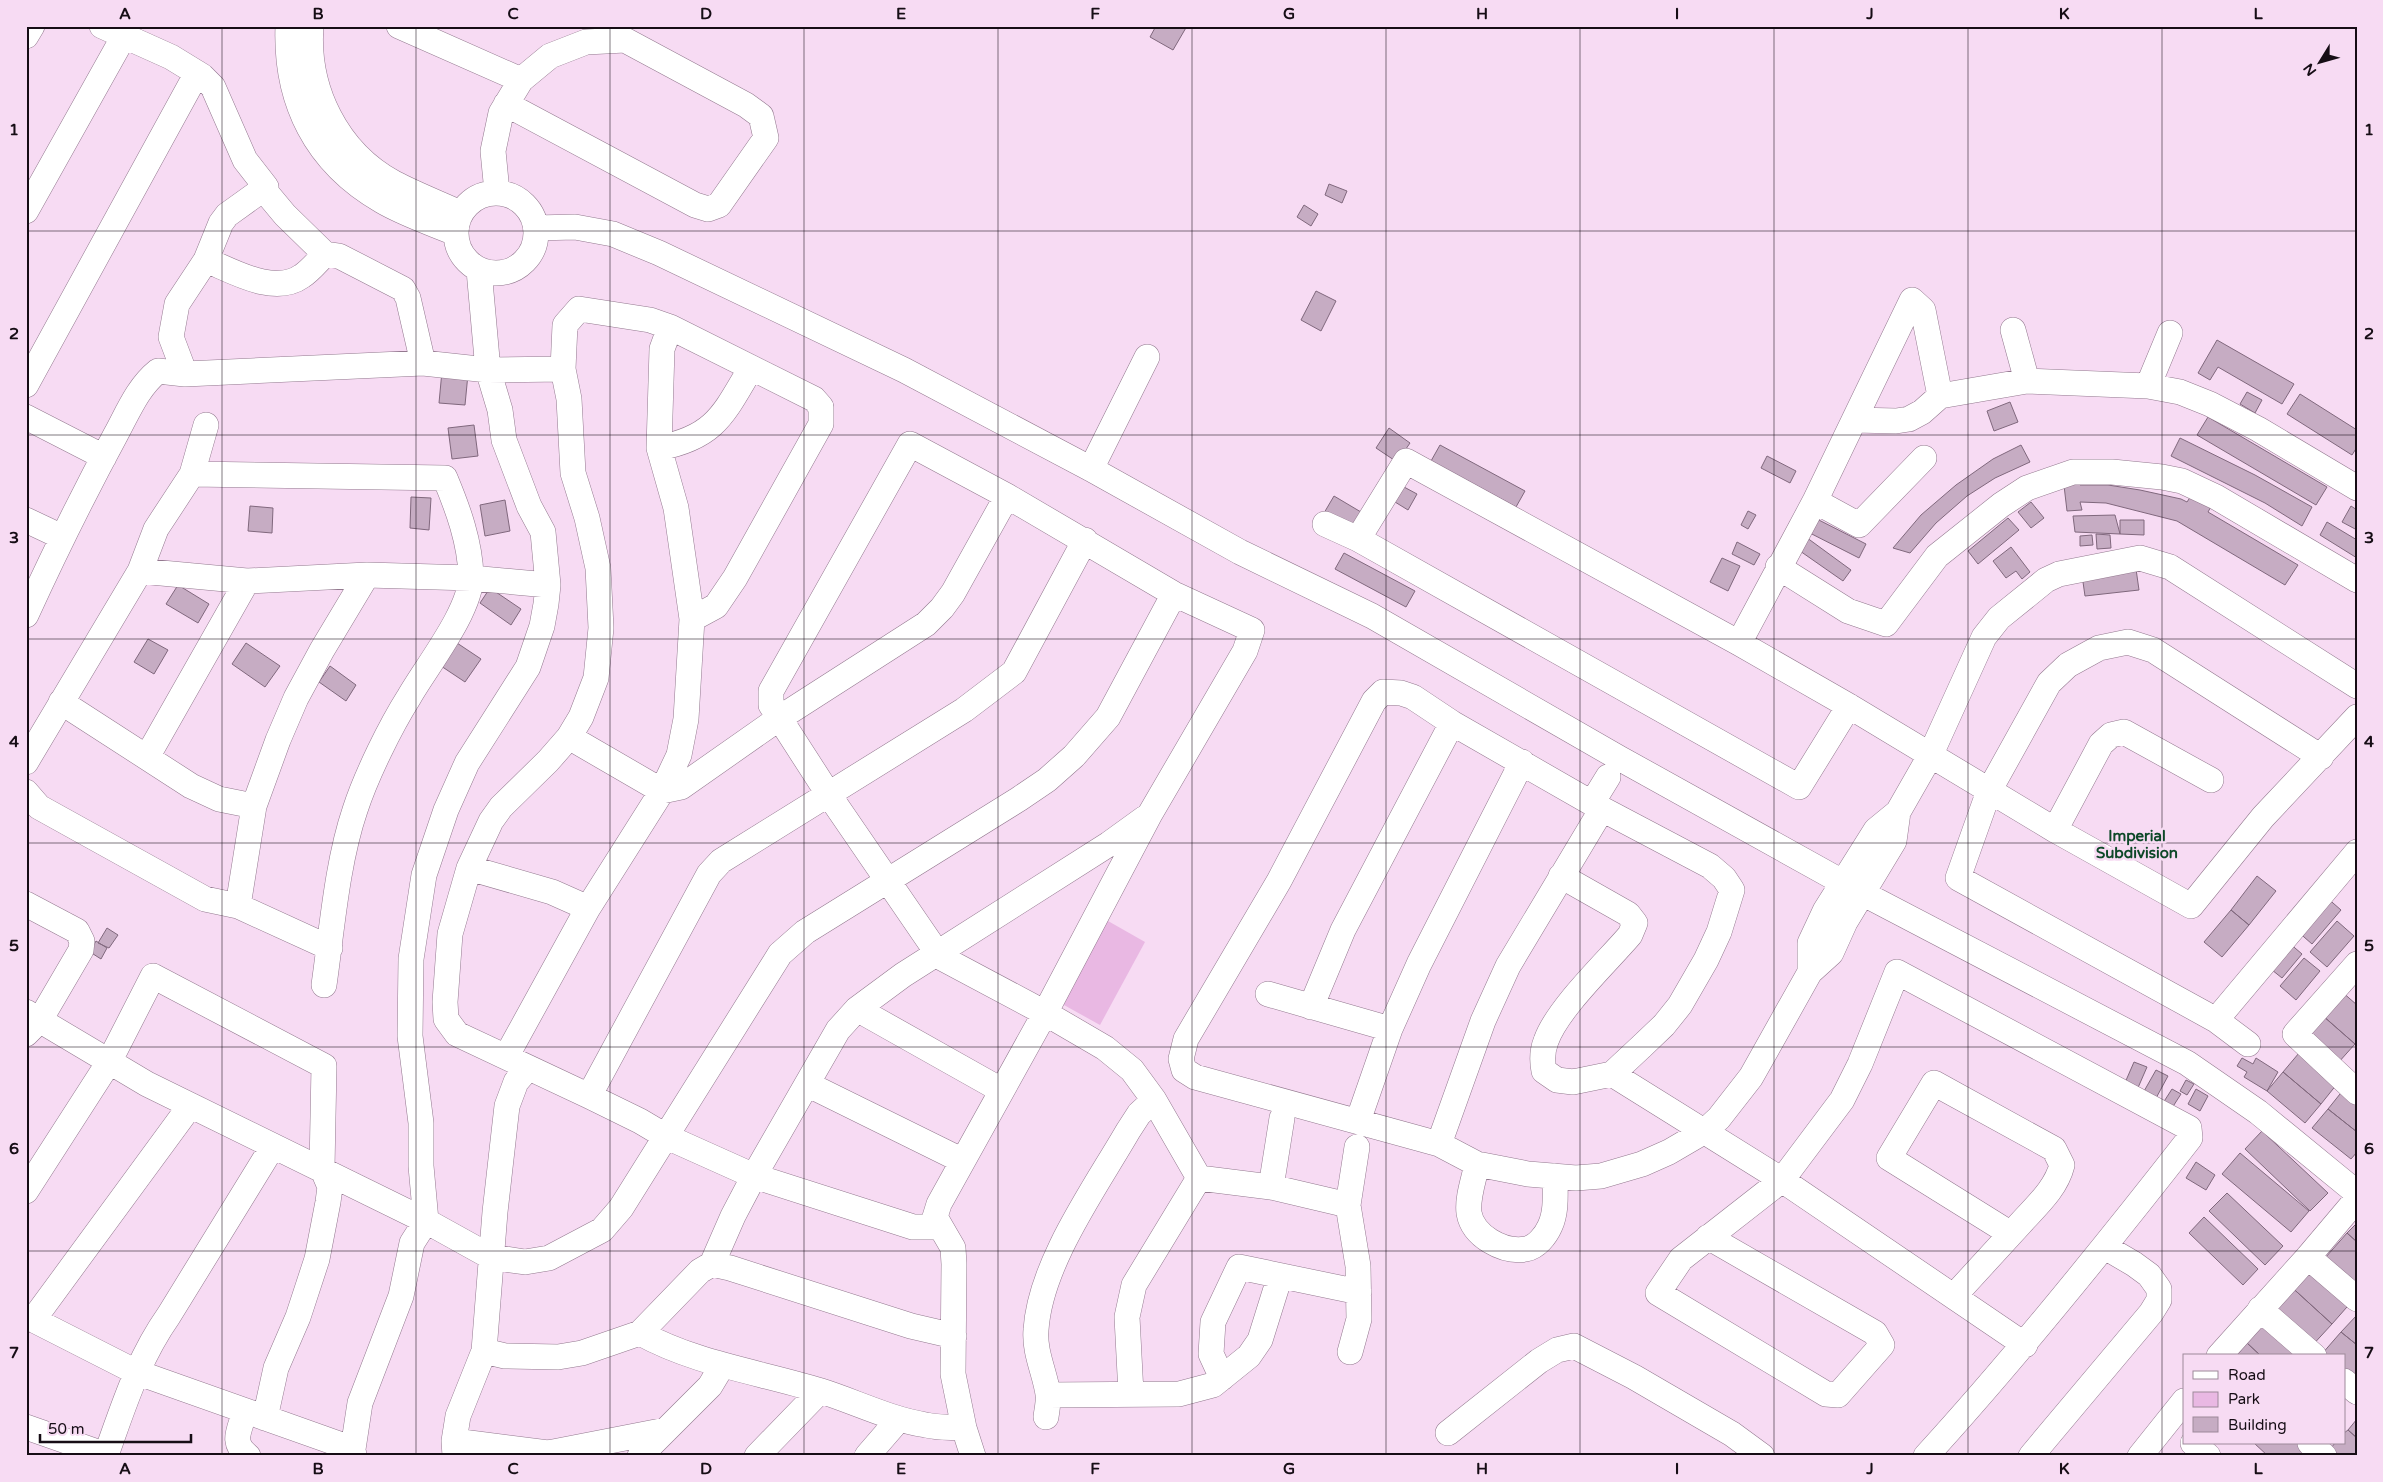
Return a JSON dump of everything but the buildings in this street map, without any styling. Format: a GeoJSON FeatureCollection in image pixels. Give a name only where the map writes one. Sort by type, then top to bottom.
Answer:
{"type":"FeatureCollection","features":[{"type":"Feature","properties":{"kind":"street"},"geometry":{"type":"LineString","coordinates":[[26,36],[32,26]]}},
{"type":"Feature","properties":{"kind":"street"},"geometry":{"type":"LineString","coordinates":[[311,26],[309,49],[313,73],[322,107],[339,133],[358,157],[393,183],[458,223]]}},
{"type":"Feature","properties":{"kind":"street"},"geometry":{"type":"LineString","coordinates":[[399,26],[521,80]]}},
{"type":"Feature","properties":{"kind":"street"},"geometry":{"type":"LineString","coordinates":[[283,29],[292,82],[302,117],[320,146],[342,174],[382,202],[458,223]]}},
{"type":"Feature","properties":{"kind":"street"},"geometry":{"type":"LineString","coordinates":[[26,211],[113,31],[171,57],[197,73],[213,87],[245,160],[266,187],[265,191],[285,215],[324,254],[339,256],[403,289],[408,298],[423,362]]}},
{"type":"Feature","properties":{"kind":"street"},"geometry":{"type":"LineString","coordinates":[[497,192],[493,151],[501,113],[506,104],[521,80],[550,56],[586,42],[630,33],[761,116],[766,138],[719,205],[708,209],[696,205],[506,104]]}},
{"type":"Feature","properties":{"kind":"street"},"geometry":{"type":"LineString","coordinates":[[26,385],[197,73]]}},
{"type":"Feature","properties":{"kind":"street"},"geometry":{"type":"LineString","coordinates":[[185,374],[171,336],[177,304],[206,260],[221,224],[228,215],[266,187]]}},
{"type":"Feature","properties":{"kind":"street"},"geometry":{"type":"LineString","coordinates":[[497,192],[509,194],[523,203],[533,217],[536,228],[533,249],[520,265],[501,273],[490,273],[479,270],[469,264],[462,255],[458,223],[476,197],[497,192]]}},
{"type":"Feature","properties":{"kind":"street"},"geometry":{"type":"LineString","coordinates":[[536,228],[575,227],[613,234],[659,253],[904,370],[1091,469],[1240,552],[1372,616],[1852,888],[2188,1063],[2258,1112],[2357,1193]]}},
{"type":"Feature","properties":{"kind":"street"},"geometry":{"type":"LineString","coordinates":[[206,260],[247,278],[270,283],[290,282],[302,277],[324,254]]}},
{"type":"Feature","properties":{"kind":"street"},"geometry":{"type":"LineString","coordinates":[[190,1106],[30,1318],[136,1372],[255,1414],[353,1452],[360,1403],[401,1296],[412,1243],[426,1221],[420,1166],[421,1123],[410,1036],[411,959],[424,874],[446,810],[467,763],[528,667],[542,626],[548,585],[543,532],[529,506],[504,440],[500,410],[488,370],[479,270]]}},
{"type":"Feature","properties":{"kind":"street"},"geometry":{"type":"LineString","coordinates":[[1739,643],[1815,501],[1912,300],[1923,310],[1940,396]]}},
{"type":"Feature","properties":{"kind":"street"},"geometry":{"type":"LineString","coordinates":[[692,620],[716,606],[735,578],[820,424],[821,407],[814,399],[670,327],[650,320],[579,308],[565,325],[563,369],[569,399],[573,473],[593,540],[600,603],[600,652],[596,678],[581,717],[569,737],[548,761],[501,806],[491,821],[469,868],[450,934],[445,1002],[446,1019],[457,1034],[640,1121],[667,1137],[754,1176],[913,1227],[939,1227]]}},
{"type":"Feature","properties":{"kind":"street"},"geometry":{"type":"LineString","coordinates":[[666,1430],[548,1453],[455,1448],[458,1416],[484,1351],[491,1257],[507,1106],[516,1082],[517,1062],[588,908],[662,791],[679,755],[686,719],[692,620],[676,508],[659,448],[662,349],[670,327]]}},
{"type":"Feature","properties":{"kind":"street"},"geometry":{"type":"LineString","coordinates":[[2013,330],[2027,381]]}},
{"type":"Feature","properties":{"kind":"street"},"geometry":{"type":"LineString","coordinates":[[2148,386],[2170,333]]}},
{"type":"Feature","properties":{"kind":"street"},"geometry":{"type":"LineString","coordinates":[[1091,469],[1147,357]]}},
{"type":"Feature","properties":{"kind":"street"},"geometry":{"type":"LineString","coordinates":[[26,615],[62,537],[104,457],[146,381],[158,371],[185,374],[423,362],[488,370],[563,369]]}},
{"type":"Feature","properties":{"kind":"street"},"geometry":{"type":"LineString","coordinates":[[659,448],[677,445],[697,437],[716,423],[751,368]]}},
{"type":"Feature","properties":{"kind":"street"},"geometry":{"type":"LineString","coordinates":[[1854,420],[1896,421],[1909,419],[1922,412],[1940,396],[2027,381],[2148,386],[2180,392],[2210,404],[2258,429],[2357,488]]}},
{"type":"Feature","properties":{"kind":"street"},"geometry":{"type":"LineString","coordinates":[[26,417],[104,457]]}},
{"type":"Feature","properties":{"kind":"street"},"geometry":{"type":"LineString","coordinates":[[26,762],[140,571],[156,528],[192,474],[206,425]]}},
{"type":"Feature","properties":{"kind":"street"},"geometry":{"type":"LineString","coordinates":[[973,1456],[964,1428],[953,1374],[953,1248],[939,1227],[935,1217],[938,1204],[1045,1013],[1150,814],[1245,651],[1252,630],[1174,594],[1085,540],[910,444],[771,691],[771,705],[778,719],[936,953],[944,961],[1045,1013],[1112,1054],[1132,1070],[1154,1100],[1199,1178]]}},
{"type":"Feature","properties":{"kind":"street"},"geometry":{"type":"LineString","coordinates":[[1815,501],[1859,524],[1924,458]]}},
{"type":"Feature","properties":{"kind":"street"},"geometry":{"type":"LineString","coordinates":[[1358,538],[1406,461],[1739,643],[1849,706],[2055,830],[2191,906],[2263,817],[2357,717]]}},
{"type":"Feature","properties":{"kind":"street"},"geometry":{"type":"LineString","coordinates":[[1778,567],[1848,612],[1886,624],[1937,556],[2001,505],[2027,488],[2073,472],[2112,472],[2182,481],[2216,497],[2357,580]]}},
{"type":"Feature","properties":{"kind":"street"},"geometry":{"type":"LineString","coordinates":[[192,474],[445,478],[458,508],[467,542],[471,578],[455,624],[408,698],[355,809],[346,842],[324,985]]}},
{"type":"Feature","properties":{"kind":"street"},"geometry":{"type":"LineString","coordinates":[[569,737],[662,791],[681,787],[778,719],[926,624],[942,608],[953,593],[1007,496]]}},
{"type":"Feature","properties":{"kind":"street"},"geometry":{"type":"LineString","coordinates":[[26,520],[62,537]]}},
{"type":"Feature","properties":{"kind":"street"},"geometry":{"type":"LineString","coordinates":[[1325,524],[1358,538],[1799,787],[1849,706]]}},
{"type":"Feature","properties":{"kind":"street"},"geometry":{"type":"LineString","coordinates":[[589,1096],[709,874],[721,862],[964,710],[1014,672],[1085,540]]}},
{"type":"Feature","properties":{"kind":"street"},"geometry":{"type":"LineString","coordinates":[[1561,876],[1628,914],[1635,923],[1630,936],[1563,1011],[1552,1027],[1542,1057],[1544,1071],[1557,1080],[1573,1082],[1612,1074],[1664,1025],[1680,1005],[1706,960],[1719,932],[1732,890],[1724,878],[1710,866],[1597,806],[1452,723],[1413,697],[1401,693],[1383,692],[1374,701],[1279,881],[1186,1039],[1180,1059],[1184,1070],[1194,1077],[1438,1144],[1478,1164],[1519,1173],[1576,1178],[1601,1176],[1642,1164],[1669,1152],[1705,1131],[1720,1118],[1751,1077],[1810,972],[1810,943],[1825,911],[1852,888],[1876,830],[1898,812],[1930,756],[1984,637],[1999,618],[2046,580],[2059,574],[2140,558],[2170,566],[2357,686]]}},
{"type":"Feature","properties":{"kind":"street"},"geometry":{"type":"LineString","coordinates":[[140,571],[247,581],[367,575],[471,578],[548,585]]}},
{"type":"Feature","properties":{"kind":"street"},"geometry":{"type":"LineString","coordinates":[[238,906],[254,806],[278,740],[296,698],[367,575]]}},
{"type":"Feature","properties":{"kind":"street"},"geometry":{"type":"LineString","coordinates":[[147,757],[247,581]]}},
{"type":"Feature","properties":{"kind":"street"},"geometry":{"type":"LineString","coordinates":[[26,904],[77,931],[82,941],[81,950],[31,1022],[190,1106],[322,1168],[426,1221],[491,1257],[526,1262],[550,1258],[602,1230],[621,1208],[780,954],[805,932],[1019,799],[1047,780],[1074,756],[1108,717],[1174,594]]}},
{"type":"Feature","properties":{"kind":"street"},"geometry":{"type":"LineString","coordinates":[[2248,1044],[2216,1020],[1958,878],[1989,791],[2049,682],[2068,665],[2099,648],[2128,642],[2153,650],[2320,757]]}},
{"type":"Feature","properties":{"kind":"street"},"geometry":{"type":"LineString","coordinates":[[61,702],[191,786],[219,799],[254,806]]}},
{"type":"Feature","properties":{"kind":"street"},"geometry":{"type":"LineString","coordinates":[[1310,1007],[1343,930],[1452,723]]}},
{"type":"Feature","properties":{"kind":"street"},"geometry":{"type":"LineString","coordinates":[[2055,830],[2101,744],[2111,735],[2124,732],[2211,780]]}},
{"type":"Feature","properties":{"kind":"street"},"geometry":{"type":"LineString","coordinates":[[1358,1121],[1390,1028],[1419,964],[1522,762]]}},
{"type":"Feature","properties":{"kind":"street"},"geometry":{"type":"LineString","coordinates":[[1438,1144],[1494,996],[1508,966],[1561,876],[1597,806],[1608,777]]}},
{"type":"Feature","properties":{"kind":"street"},"geometry":{"type":"LineString","coordinates":[[26,792],[40,807],[205,898],[238,906],[330,948]]}},
{"type":"Feature","properties":{"kind":"street"},"geometry":{"type":"LineString","coordinates":[[484,1351],[505,1356],[558,1357],[582,1352],[640,1333],[700,1271],[712,1264],[733,1216],[754,1176],[838,1030],[858,1009],[878,992],[936,953],[1109,844],[1150,814]]}},
{"type":"Feature","properties":{"kind":"street"},"geometry":{"type":"LineString","coordinates":[[2216,1020],[2357,852]]}},
{"type":"Feature","properties":{"kind":"street"},"geometry":{"type":"LineString","coordinates":[[469,868],[552,892],[588,908]]}},
{"type":"Feature","properties":{"kind":"street"},"geometry":{"type":"LineString","coordinates":[[1708,1237],[1875,1333],[1882,1345],[1838,1395],[1826,1394],[1658,1293],[1681,1259],[1708,1237],[1782,1180],[1842,1100],[1860,1064],[1897,972],[2189,1128],[2190,1138],[2106,1247],[2025,1345],[1926,1456]]}},
{"type":"Feature","properties":{"kind":"street"},"geometry":{"type":"LineString","coordinates":[[26,1191],[109,1062],[153,976],[324,1066],[322,1168],[330,1187],[317,1259],[298,1317],[276,1368],[255,1414],[236,1441],[239,1449],[248,1456]]}},
{"type":"Feature","properties":{"kind":"street"},"geometry":{"type":"LineString","coordinates":[[2352,979],[2295,1034],[2353,1082]]}},
{"type":"Feature","properties":{"kind":"street"},"geometry":{"type":"LineString","coordinates":[[1268,994],[1390,1028]]}},
{"type":"Feature","properties":{"kind":"street"},"geometry":{"type":"LineString","coordinates":[[858,1009],[1001,1090]]}},
{"type":"Feature","properties":{"kind":"street"},"geometry":{"type":"LineString","coordinates":[[1612,1074],[1782,1180],[2025,1345]]}},
{"type":"Feature","properties":{"kind":"street"},"geometry":{"type":"LineString","coordinates":[[1954,1296],[2011,1234],[2052,1188],[2062,1165],[2054,1149],[1934,1083],[1889,1158],[2011,1234]]}},
{"type":"Feature","properties":{"kind":"street"},"geometry":{"type":"LineString","coordinates":[[807,1084],[961,1160]]}},
{"type":"Feature","properties":{"kind":"street"},"geometry":{"type":"LineString","coordinates":[[1154,1100],[1139,1114],[1128,1131],[1057,1255],[1047,1280],[1035,1332],[1047,1406],[1131,1394],[1179,1394],[1213,1385],[1249,1356],[1260,1340],[1280,1276]]}},
{"type":"Feature","properties":{"kind":"street"},"geometry":{"type":"LineString","coordinates":[[1270,1187],[1282,1118]]}},
{"type":"Feature","properties":{"kind":"street"},"geometry":{"type":"LineString","coordinates":[[28,1434],[106,1455],[136,1372],[151,1340],[169,1316],[273,1146]]}},
{"type":"Feature","properties":{"kind":"street"},"geometry":{"type":"LineString","coordinates":[[1350,1352],[1359,1319],[1358,1266],[1348,1205],[1357,1146]]}},
{"type":"Feature","properties":{"kind":"street"},"geometry":{"type":"LineString","coordinates":[[1478,1164],[1469,1204],[1472,1223],[1494,1243],[1507,1248],[1526,1249],[1542,1238],[1550,1226],[1555,1212],[1555,1176]]}},
{"type":"Feature","properties":{"kind":"street"},"geometry":{"type":"LineString","coordinates":[[1199,1178],[1270,1187],[1348,1205]]}},
{"type":"Feature","properties":{"kind":"street"},"geometry":{"type":"LineString","coordinates":[[1131,1394],[1127,1317],[1134,1285],[1199,1178]]}},
{"type":"Feature","properties":{"kind":"street"},"geometry":{"type":"LineString","coordinates":[[2221,1354],[2357,1199]]}},
{"type":"Feature","properties":{"kind":"street"},"geometry":{"type":"LineString","coordinates":[[2031,1456],[2151,1313],[2159,1300],[2159,1289],[2149,1275],[2106,1247]]}},
{"type":"Feature","properties":{"kind":"street"},"geometry":{"type":"LineString","coordinates":[[2308,1257],[2357,1299]]}},
{"type":"Feature","properties":{"kind":"street"},"geometry":{"type":"LineString","coordinates":[[712,1264],[730,1268],[911,1326],[954,1336]]}},
{"type":"Feature","properties":{"kind":"street"},"geometry":{"type":"LineString","coordinates":[[1222,1378],[1211,1354],[1213,1322],[1239,1267],[1359,1292]]}},
{"type":"Feature","properties":{"kind":"street"},"geometry":{"type":"LineString","coordinates":[[2260,1309],[2312,1354]]}},
{"type":"Feature","properties":{"kind":"street"},"geometry":{"type":"LineString","coordinates":[[640,1333],[655,1341],[722,1366],[820,1391],[899,1419],[926,1426],[964,1428]]}},
{"type":"Feature","properties":{"kind":"street"},"geometry":{"type":"LineString","coordinates":[[1448,1432],[1539,1361],[1557,1350],[1574,1346],[1634,1377],[1732,1434],[1762,1456]]}},
{"type":"Feature","properties":{"kind":"street"},"geometry":{"type":"LineString","coordinates":[[640,1456],[710,1386],[722,1366]]}},
{"type":"Feature","properties":{"kind":"street"},"geometry":{"type":"LineString","coordinates":[[2346,1384],[2357,1392]]}},
{"type":"Feature","properties":{"kind":"street"},"geometry":{"type":"LineString","coordinates":[[757,1456],[820,1391]]}},
{"type":"Feature","properties":{"kind":"street"},"geometry":{"type":"LineString","coordinates":[[2140,1456],[2176,1429],[2183,1404]]}},
{"type":"Feature","properties":{"kind":"street"},"geometry":{"type":"LineString","coordinates":[[869,1455],[899,1419]]}},
{"type":"Feature","properties":{"kind":"street"},"geometry":{"type":"LineString","coordinates":[[2194,1444],[2208,1456]]}},
{"type":"Feature","properties":{"kind":"street"},"geometry":{"type":"LineString","coordinates":[[2311,1444],[2324,1456]]}},
{"type":"Feature","properties":{"kind":"green space"},"geometry":{"type":"Polygon","coordinates":[[[1101,917],[1145,942],[1100,1025],[1055,1000],[1101,917]]]}},
{"type":"Feature","properties":{"kind":"district","name":"Imperial Subdivision"},"geometry":{"type":"Point","coordinates":[2137,844]}}]}
